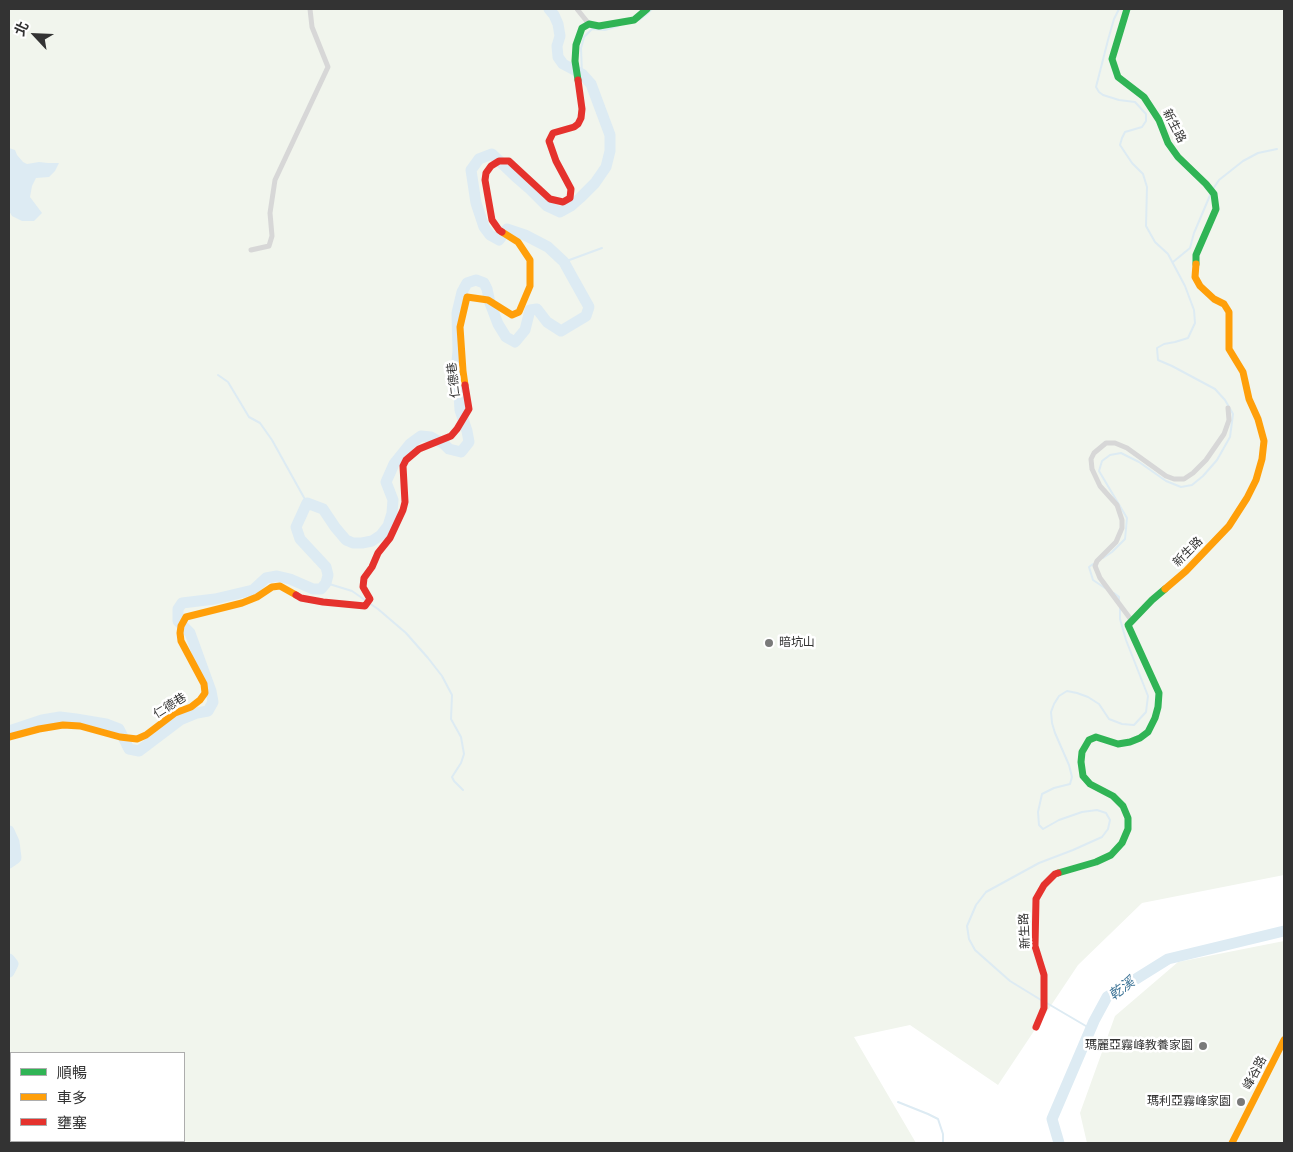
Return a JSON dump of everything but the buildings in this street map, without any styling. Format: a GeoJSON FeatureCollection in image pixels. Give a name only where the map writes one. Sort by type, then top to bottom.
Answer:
{"type":"FeatureCollection","features":[{"type":"Feature","properties":{"kind":"street"},"geometry":{"type":"LineString","coordinates":[[251,250],[269,246],[272,236],[270,213],[275,180],[328,67],[312,27],[310,9]]}},
{"type":"Feature","properties":{"kind":"street"},"geometry":{"type":"LineString","coordinates":[[577,9],[589,24],[599,26],[634,20],[647,9]]}},
{"type":"Feature","properties":{"kind":"street","name":"新生路"},"geometry":{"type":"LineString","coordinates":[[1036,1027],[1044,1006],[1044,974],[1035,946],[1036,899],[1044,885],[1055,874],[1096,862],[1111,854],[1122,843],[1128,829],[1128,818],[1123,806],[1112,796],[1090,784],[1083,776],[1082,752],[1089,740],[1096,737],[1118,744],[1140,738],[1148,732],[1158,707],[1159,693],[1128,625],[1152,600],[1186,571],[1229,526],[1256,480],[1262,459],[1264,441],[1258,418],[1249,399],[1243,372],[1229,349],[1229,312],[1224,304],[1214,299],[1200,286],[1195,277],[1196,255],[1216,209],[1212,190],[1178,157],[1168,143],[1159,120],[1144,97],[1118,78],[1112,59],[1127,9]]}},
{"type":"Feature","properties":{"kind":"street","name":"仁德巷"},"geometry":{"type":"LineString","coordinates":[[9,737],[39,729],[80,726],[131,739],[146,735],[175,713],[191,707],[205,693],[204,684],[181,641],[181,626],[186,618],[242,603],[258,597],[272,587],[280,586],[301,598],[365,606],[370,599],[363,586],[364,578],[372,567],[378,553],[390,538],[403,510],[405,502],[403,466],[406,460],[419,449],[451,436],[469,409],[463,371],[460,327],[464,302],[468,297],[490,300],[512,315],[519,312],[530,286],[530,260],[518,242],[499,230],[492,220],[485,180],[486,173],[499,161],[509,161],[550,199],[562,202],[570,198],[571,189],[556,161],[550,141],[554,133],[574,127],[581,118],[582,109],[576,66],[576,46],[582,28],[589,24]]}},
{"type":"Feature","properties":{"kind":"street"},"geometry":{"type":"LineString","coordinates":[[1132,621],[1103,583],[1096,563],[1116,542],[1122,528],[1122,520],[1117,505],[1100,486],[1092,469],[1091,459],[1094,453],[1106,443],[1115,443],[1127,448],[1166,476],[1174,479],[1184,479],[1206,460],[1224,434],[1229,420],[1228,408]]}},
{"type":"Feature","properties":{"kind":"street","name":"峰谷路"},"geometry":{"type":"LineString","coordinates":[[1232,1143],[1284,1040]]}},
{"type":"Feature","properties":{"kind":"shaded area"},"geometry":{"type":"Polygon","coordinates":[[[9,9],[1284,9],[1284,875],[1142,903],[1078,965],[998,1085],[910,1025],[854,1037],[916,1143],[9,1143],[9,9]]]}},
{"type":"Feature","properties":{"kind":"shaded area"},"geometry":{"type":"Polygon","coordinates":[[[9,148],[15,150],[23,162],[27,164],[39,162],[59,163],[49,177],[36,178],[32,186],[30,197],[42,213],[34,221],[22,221],[12,216],[9,211],[9,148]]]}},
{"type":"Feature","properties":{"kind":"shaded area","name":"瑪麗亞霧峰教養家園"},"geometry":{"type":"Polygon","coordinates":[[[1284,941],[1284,1143],[1087,1143],[1080,1113],[1115,1016],[1178,962],[1284,941]]]}},
{"type":"Feature","properties":{"kind":"waterway"},"geometry":{"type":"LineString","coordinates":[[9,731],[42,720],[60,717],[76,719],[106,724],[119,729],[129,749],[139,751],[180,720],[208,711],[213,702],[211,691],[190,633],[178,621],[178,609],[182,603],[215,599],[253,590],[266,578],[277,576],[290,579],[313,589],[321,589],[326,583],[328,575],[326,567],[300,539],[296,527],[307,503],[323,509],[346,540],[353,543],[372,541],[381,535],[388,526],[393,500],[386,482],[394,464],[410,444],[421,436],[431,437],[449,449],[461,452],[469,442],[460,410],[457,361],[457,313],[462,292],[467,283],[476,280],[484,283],[498,324],[506,337],[515,342],[525,330],[530,310],[537,309],[547,322],[561,331],[586,316],[589,307],[564,262],[548,247],[525,235],[507,229],[499,240],[490,235],[484,227],[476,203],[471,170],[479,159],[492,154],[547,206],[560,212],[580,198],[595,183],[606,167],[610,151],[610,135],[591,84],[582,74],[563,64],[558,57],[557,46],[560,36],[558,24],[549,9]]}},
{"type":"Feature","properties":{"kind":"waterway"},"geometry":{"type":"LineString","coordinates":[[639,20],[652,9]]}},
{"type":"Feature","properties":{"kind":"waterway"},"geometry":{"type":"LineString","coordinates":[[1103,558],[1125,539],[1127,518],[1099,471],[1102,461],[1110,455],[1121,453],[1139,462],[1166,481],[1181,487],[1192,485],[1217,460],[1230,437],[1233,414],[1225,400],[1215,389],[1158,360],[1157,348],[1164,344],[1188,338],[1195,323],[1194,310],[1185,286],[1168,254],[1155,242],[1146,226],[1147,187],[1143,174],[1132,163],[1120,145],[1125,132],[1142,127],[1146,121],[1146,114],[1135,102],[1103,95],[1096,87],[1114,19],[1119,9]]}},
{"type":"Feature","properties":{"kind":"waterway"},"geometry":{"type":"LineString","coordinates":[[582,74],[581,48],[584,37],[592,29],[605,30],[618,26]]}},
{"type":"Feature","properties":{"kind":"waterway"},"geometry":{"type":"LineString","coordinates":[[1213,189],[1219,180],[1243,161],[1258,153],[1277,149]]}},
{"type":"Feature","properties":{"kind":"waterway"},"geometry":{"type":"LineString","coordinates":[[1173,262],[1190,248],[1194,233],[1211,193]]}},
{"type":"Feature","properties":{"kind":"waterway"},"geometry":{"type":"LineString","coordinates":[[564,262],[602,248]]}},
{"type":"Feature","properties":{"kind":"waterway"},"geometry":{"type":"LineString","coordinates":[[218,375],[228,382],[249,417],[260,423],[272,440],[307,503]]}},
{"type":"Feature","properties":{"kind":"waterway"},"geometry":{"type":"LineString","coordinates":[[1093,564],[1089,567],[1093,580],[1105,588]]}},
{"type":"Feature","properties":{"kind":"waterway"},"geometry":{"type":"LineString","coordinates":[[326,583],[352,591],[365,600]]}},
{"type":"Feature","properties":{"kind":"waterway"},"geometry":{"type":"LineString","coordinates":[[1114,593],[1119,597],[1119,601]]}},
{"type":"Feature","properties":{"kind":"waterway"},"geometry":{"type":"LineString","coordinates":[[369,603],[406,633],[442,676],[452,695],[451,719],[461,737],[464,754],[461,763],[452,777],[463,790]]}},
{"type":"Feature","properties":{"kind":"waterway"},"geometry":{"type":"LineString","coordinates":[[1041,1000],[1010,981],[975,950],[969,939],[967,926],[976,905],[986,892],[1039,863],[1102,837],[1108,829],[1110,820],[1106,813],[1097,810],[1082,812],[1059,820],[1043,829],[1039,825],[1038,812],[1042,794],[1054,788],[1070,784],[1072,777],[1052,723],[1051,712],[1059,696],[1067,691],[1088,697],[1099,704],[1109,719],[1122,724],[1134,725],[1146,712],[1148,696],[1126,640],[1120,619],[1120,608]]}},
{"type":"Feature","properties":{"kind":"waterway"},"geometry":{"type":"LineString","coordinates":[[9,831],[14,842],[16,858],[9,863]]}},
{"type":"Feature","properties":{"kind":"waterway","name":"乾溪"},"geometry":{"type":"LineString","coordinates":[[1059,1143],[1052,1119],[1094,1021],[1107,997],[1168,959],[1284,931]]}},
{"type":"Feature","properties":{"kind":"waterway"},"geometry":{"type":"LineString","coordinates":[[9,959],[13,964],[9,972]]}},
{"type":"Feature","properties":{"kind":"waterway"},"geometry":{"type":"LineString","coordinates":[[1045,1002],[1091,1029]]}},
{"type":"Feature","properties":{"kind":"waterway"},"geometry":{"type":"LineString","coordinates":[[898,1102],[938,1119],[943,1134],[943,1143]]}},
{"type":"Feature","properties":{"kind":"traffic: fast"},"geometry":{"type":"LineString","coordinates":[[578,80],[575,61],[576,45],[582,28],[589,24],[599,26],[634,20],[647,9]]}},
{"type":"Feature","properties":{"kind":"traffic: fast"},"geometry":{"type":"LineString","coordinates":[[1127,9],[1112,59],[1118,77],[1144,97],[1159,120],[1168,143],[1178,157],[1214,194],[1216,209],[1196,255],[1196,264]]}},
{"type":"Feature","properties":{"kind":"traffic: fast"},"geometry":{"type":"LineString","coordinates":[[1058,873],[1096,862],[1111,855],[1122,843],[1128,829],[1128,818],[1123,806],[1113,796],[1090,784],[1083,776],[1082,752],[1089,740],[1096,737],[1118,744],[1130,742],[1148,732],[1155,718],[1159,693],[1128,625],[1165,589]]}},
{"type":"Feature","properties":{"kind":"traffic: slow"},"geometry":{"type":"LineString","coordinates":[[465,385],[460,327],[467,297],[488,300],[512,315],[519,312],[530,286],[530,260],[518,242],[502,232]]}},
{"type":"Feature","properties":{"kind":"traffic: slow"},"geometry":{"type":"LineString","coordinates":[[1165,589],[1186,571],[1229,526],[1256,480],[1262,459],[1264,441],[1258,419],[1249,399],[1243,372],[1229,349],[1229,312],[1224,304],[1214,299],[1200,286],[1195,277],[1196,264]]}},
{"type":"Feature","properties":{"kind":"traffic: slow"},"geometry":{"type":"LineString","coordinates":[[9,737],[63,725],[80,726],[120,737],[137,739],[146,735],[175,713],[191,707],[205,693],[204,684],[181,641],[181,626],[186,617],[242,603],[257,597],[272,587],[280,586],[296,595]]}},
{"type":"Feature","properties":{"kind":"traffic: slow"},"geometry":{"type":"LineString","coordinates":[[1232,1143],[1284,1040]]}},
{"type":"Feature","properties":{"kind":"traffic: jam"},"geometry":{"type":"LineString","coordinates":[[502,232],[492,220],[485,180],[486,173],[491,166],[499,161],[509,161],[550,199],[563,202],[570,198],[571,189],[556,161],[549,141],[553,133],[574,127],[581,118],[582,109],[578,80]]}},
{"type":"Feature","properties":{"kind":"traffic: jam"},"geometry":{"type":"LineString","coordinates":[[296,595],[301,598],[323,602],[365,606],[370,599],[363,587],[364,578],[372,567],[378,553],[390,538],[403,510],[405,502],[403,466],[406,460],[419,449],[451,436],[457,429],[469,409],[465,385]]}},
{"type":"Feature","properties":{"kind":"traffic: jam"},"geometry":{"type":"LineString","coordinates":[[1036,1027],[1044,1008],[1044,975],[1035,946],[1036,899],[1044,885],[1058,873]]}},
{"type":"Feature","properties":{"kind":"place","name":"暗坑山"},"geometry":{"type":"Point","coordinates":[769,643]}},
{"type":"Feature","properties":{"kind":"place","name":"瑪麗亞霧峰教養家園"},"geometry":{"type":"Point","coordinates":[1203,1046]}},
{"type":"Feature","properties":{"kind":"place","name":"瑪利亞霧峰家園"},"geometry":{"type":"Point","coordinates":[1241,1102]}}]}
